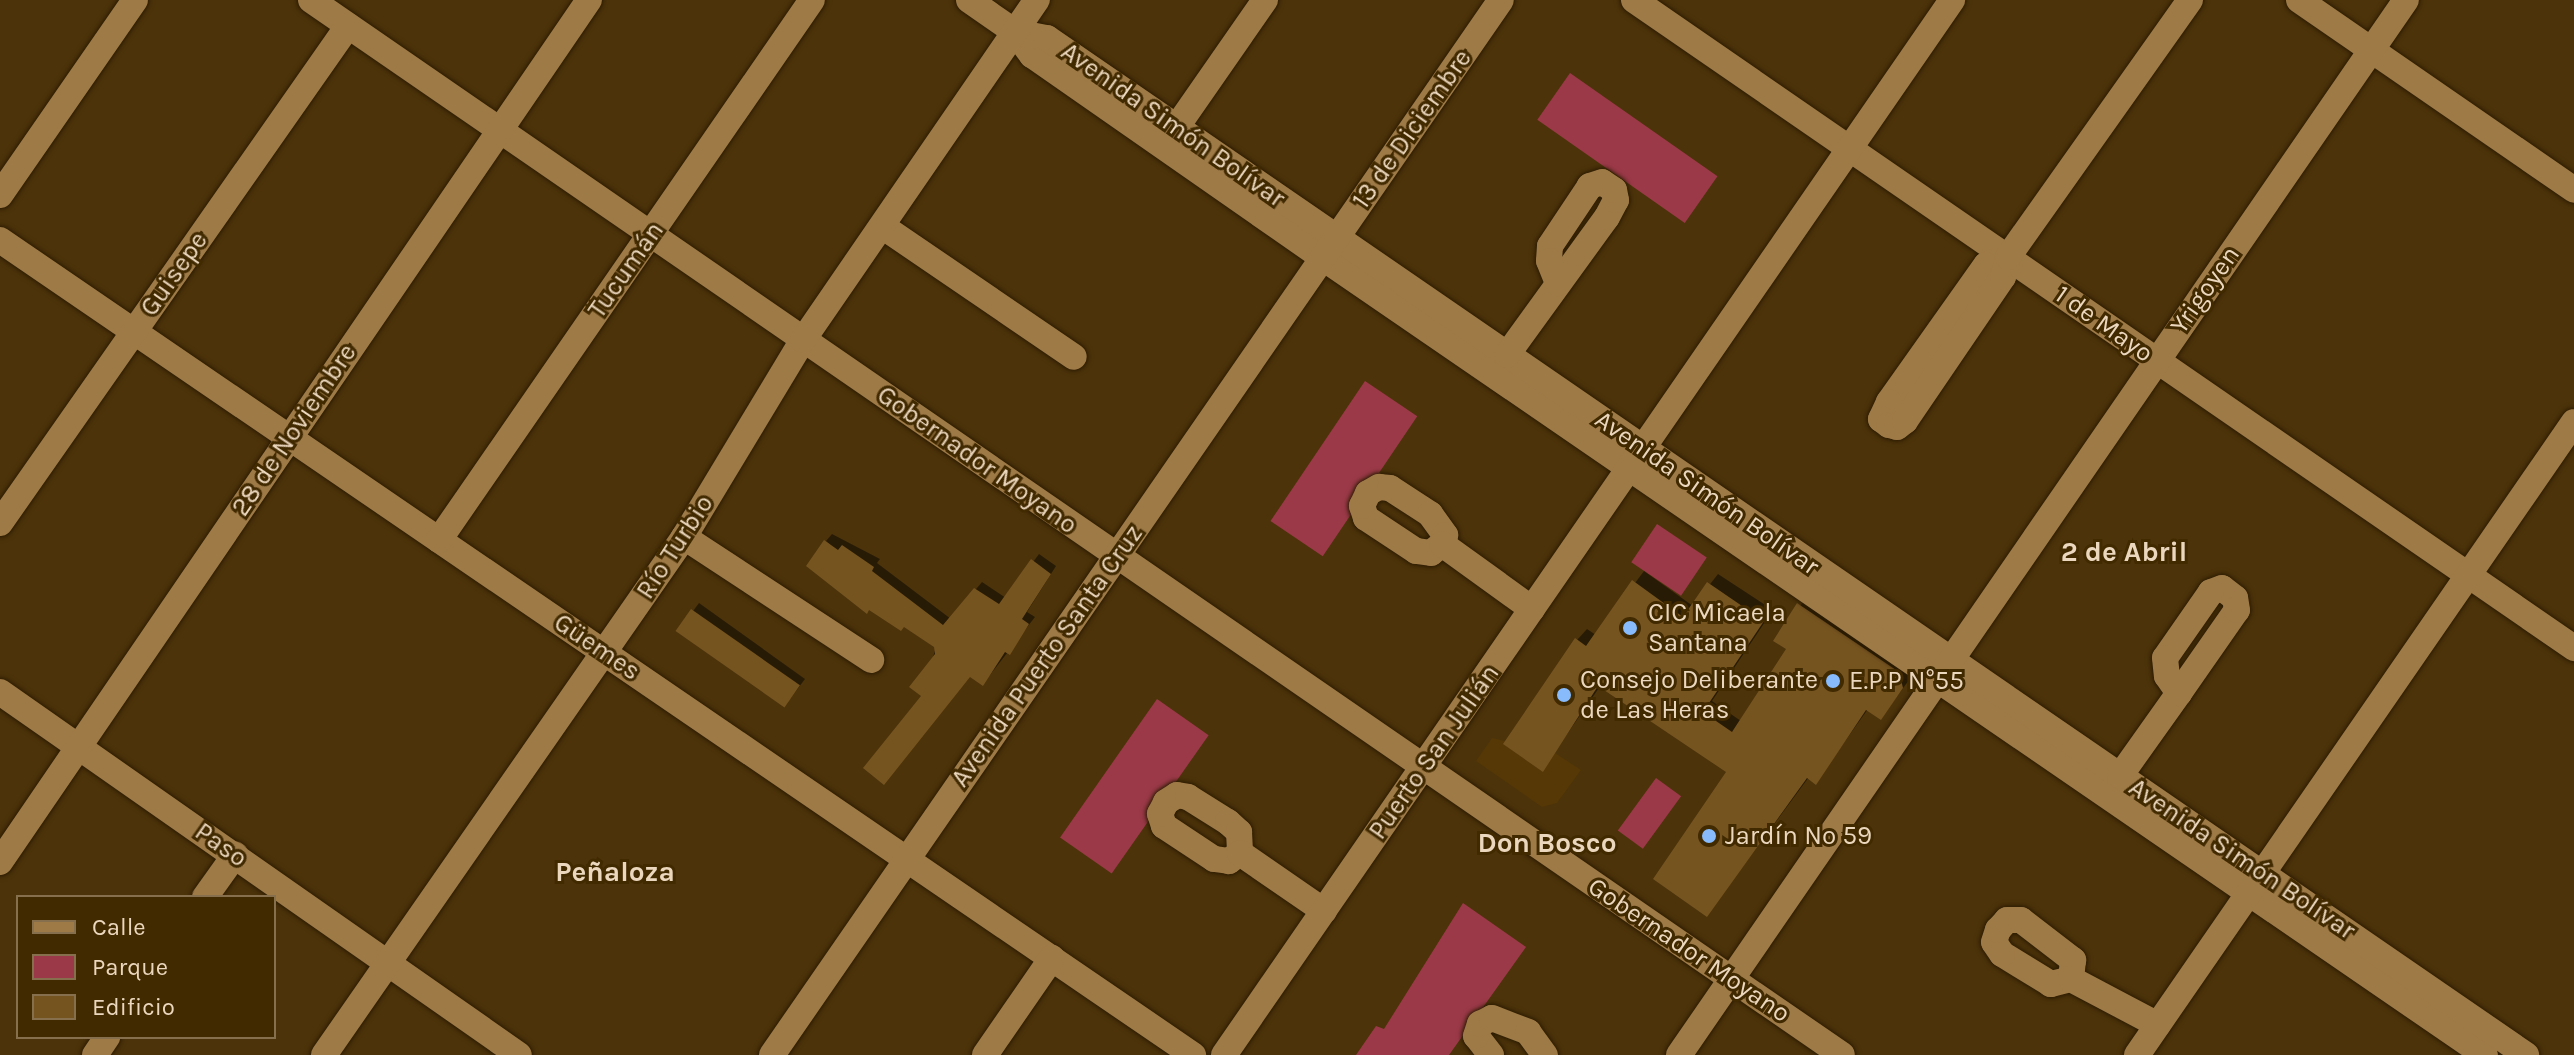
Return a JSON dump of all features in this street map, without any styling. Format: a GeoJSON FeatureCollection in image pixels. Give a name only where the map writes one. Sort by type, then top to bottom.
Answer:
{"type":"FeatureCollection","features":[{"type":"Feature","properties":{"kind":"street"},"geometry":{"type":"LineString","coordinates":[[0,195],[135,0]]}},
{"type":"Feature","properties":{"kind":"street","name":"Gobernador Moyano"},"geometry":{"type":"LineString","coordinates":[[311,0],[1842,1055]]}},
{"type":"Feature","properties":{"kind":"street","name":"28 de Noviembre"},"geometry":{"type":"LineString","coordinates":[[0,862],[589,0]]}},
{"type":"Feature","properties":{"kind":"street","name":"Tucumán"},"geometry":{"type":"LineString","coordinates":[[439,540],[812,0]]}},
{"type":"Feature","properties":{"kind":"street"},"geometry":{"type":"LineString","coordinates":[[969,0],[1015,32]]}},
{"type":"Feature","properties":{"kind":"street","name":"Río Turbio"},"geometry":{"type":"LineString","coordinates":[[324,1055],[684,537],[803,340],[1037,0]]}},
{"type":"Feature","properties":{"kind":"street"},"geometry":{"type":"LineString","coordinates":[[1176,128],[1265,0]]}},
{"type":"Feature","properties":{"kind":"street","name":"13 de Diciembre"},"geometry":{"type":"LineString","coordinates":[[1330,248],[1501,0]]}},
{"type":"Feature","properties":{"kind":"street","name":"1 de Mayo"},"geometry":{"type":"LineString","coordinates":[[1634,0],[2574,648]]}},
{"type":"Feature","properties":{"kind":"street","name":"Puerto San Julián"},"geometry":{"type":"LineString","coordinates":[[1224,1055],[1952,0]]}},
{"type":"Feature","properties":{"kind":"street"},"geometry":{"type":"LineString","coordinates":[[2008,257],[1986,265],[1881,419],[1897,427],[1905,421],[2003,277],[2008,257],[2190,0]]}},
{"type":"Feature","properties":{"kind":"street"},"geometry":{"type":"LineString","coordinates":[[2299,0],[2574,190]]}},
{"type":"Feature","properties":{"kind":"street","name":"Yrigoyen"},"geometry":{"type":"LineString","coordinates":[[1679,1055],[2406,0]]}},
{"type":"Feature","properties":{"kind":"street","name":"Guisepe"},"geometry":{"type":"LineString","coordinates":[[0,523],[348,26]]}},
{"type":"Feature","properties":{"kind":"street","name":"Avenida Simón Bolívar"},"geometry":{"type":"LineString","coordinates":[[1015,32],[1047,38],[1176,128],[1330,248],[1507,355],[1636,458]]}},
{"type":"Feature","properties":{"kind":"street","name":"Avenida Simón Bolívar"},"geometry":{"type":"LineString","coordinates":[[1015,32],[1032,55],[1330,248],[2257,882],[2526,1055]]}},
{"type":"Feature","properties":{"kind":"street"},"geometry":{"type":"LineString","coordinates":[[882,226],[1074,357]]}},
{"type":"Feature","properties":{"kind":"street","name":"Güemes"},"geometry":{"type":"LineString","coordinates":[[0,240],[1052,958],[1163,1047],[1193,1055]]}},
{"type":"Feature","properties":{"kind":"street","name":"Avenida Puerto Santa Cruz"},"geometry":{"type":"LineString","coordinates":[[772,1055],[905,858],[1118,557],[1330,248]]}},
{"type":"Feature","properties":{"kind":"street"},"geometry":{"type":"LineString","coordinates":[[1507,355],[1558,283]]}},
{"type":"Feature","properties":{"kind":"street"},"geometry":{"type":"LineString","coordinates":[[2137,1055],[2574,422]]}},
{"type":"Feature","properties":{"kind":"street"},"geometry":{"type":"LineString","coordinates":[[684,537],[871,660]]}},
{"type":"Feature","properties":{"kind":"street"},"geometry":{"type":"LineString","coordinates":[[1442,544],[1532,609]]}},
{"type":"Feature","properties":{"kind":"street","name":"Avenida Simón Bolívar"},"geometry":{"type":"LineString","coordinates":[[1944,670],[2120,776],[2485,1055]]}},
{"type":"Feature","properties":{"kind":"street","name":"Paso"},"geometry":{"type":"LineString","coordinates":[[0,692],[519,1055]]}},
{"type":"Feature","properties":{"kind":"street"},"geometry":{"type":"LineString","coordinates":[[2120,776],[2179,693]]}},
{"type":"Feature","properties":{"kind":"street"},"geometry":{"type":"LineString","coordinates":[[1240,853],[1324,911]]}},
{"type":"Feature","properties":{"kind":"street"},"geometry":{"type":"LineString","coordinates":[[206,895],[235,855]]}},
{"type":"Feature","properties":{"kind":"street"},"geometry":{"type":"LineString","coordinates":[[985,1055],[1052,958]]}},
{"type":"Feature","properties":{"kind":"street"},"geometry":{"type":"LineString","coordinates":[[2071,979],[2158,1025]]}},
{"type":"Feature","properties":{"kind":"street"},"geometry":{"type":"LineString","coordinates":[[1491,1055],[1476,1036],[1480,1024],[1502,1018],[1528,1032],[1545,1055]]}},
{"type":"Feature","properties":{"kind":"shaded area"},"geometry":{"type":"Polygon","coordinates":[[[1492,738],[1555,753],[1581,770],[1557,803],[1542,807],[1476,761],[1492,738]]]}},
{"type":"Feature","properties":{"kind":"green space"},"geometry":{"type":"Polygon","coordinates":[[[1570,73],[1717,176],[1685,223],[1537,120],[1570,73]]]}},
{"type":"Feature","properties":{"kind":"green space"},"geometry":{"type":"Polygon","coordinates":[[[1365,381],[1417,416],[1323,556],[1270,521],[1365,381]]]}},
{"type":"Feature","properties":{"kind":"green space"},"geometry":{"type":"Polygon","coordinates":[[[1657,524],[1707,558],[1681,596],[1631,562],[1657,524]]]}},
{"type":"Feature","properties":{"kind":"green space"},"geometry":{"type":"Polygon","coordinates":[[[1157,699],[1209,735],[1112,874],[1060,837],[1157,699]]]}},
{"type":"Feature","properties":{"kind":"green space"},"geometry":{"type":"Polygon","coordinates":[[[1656,778],[1681,796],[1643,849],[1618,831],[1656,778]]]}},
{"type":"Feature","properties":{"kind":"green space"},"geometry":{"type":"Polygon","coordinates":[[[1463,903],[1526,947],[1449,1055],[1356,1055],[1376,1026],[1384,1029],[1463,903]]]}},
{"type":"Feature","properties":{"kind":"building"},"geometry":{"type":"Polygon","coordinates":[[[824,540],[838,550],[842,545],[874,567],[872,571],[943,625],[974,588],[999,604],[1031,559],[1051,574],[1022,619],[1029,624],[1010,655],[1005,652],[983,686],[970,677],[884,785],[863,768],[921,696],[909,687],[935,654],[934,647],[904,627],[901,631],[869,610],[867,614],[806,566],[824,540]]]}},
{"type":"Feature","properties":{"kind":"building"},"geometry":{"type":"Polygon","coordinates":[[[1632,580],[1683,617],[1707,582],[1764,621],[1703,712],[1732,732],[1786,649],[1773,641],[1797,603],[1899,672],[1903,688],[1881,720],[1866,710],[1816,785],[1807,778],[1707,917],[1653,879],[1726,772],[1598,686],[1543,772],[1503,744],[1575,638],[1586,646],[1632,580]]]}},
{"type":"Feature","properties":{"kind":"building"},"geometry":{"type":"Polygon","coordinates":[[[691,609],[800,685],[784,707],[676,631],[691,609]]]}},
{"type":"Feature","properties":{"kind":"place","name":"CIC Micaela Santana"},"geometry":{"type":"Point","coordinates":[1630,628]}},
{"type":"Feature","properties":{"kind":"place","name":"E.P.P N°55"},"geometry":{"type":"Point","coordinates":[1833,681]}},
{"type":"Feature","properties":{"kind":"place","name":"Consejo Deliberante de Las Heras"},"geometry":{"type":"Point","coordinates":[1564,695]}},
{"type":"Feature","properties":{"kind":"place","name":"Jardín Nº 59"},"geometry":{"type":"Point","coordinates":[1709,836]}},
{"type":"Feature","properties":{"kind":"district","name":"2 de Abril"},"geometry":{"type":"Point","coordinates":[2124,552]}},
{"type":"Feature","properties":{"kind":"district","name":"Don Bosco"},"geometry":{"type":"Point","coordinates":[1547,843]}},
{"type":"Feature","properties":{"kind":"district","name":"Peñaloza"},"geometry":{"type":"Point","coordinates":[615,872]}}]}
